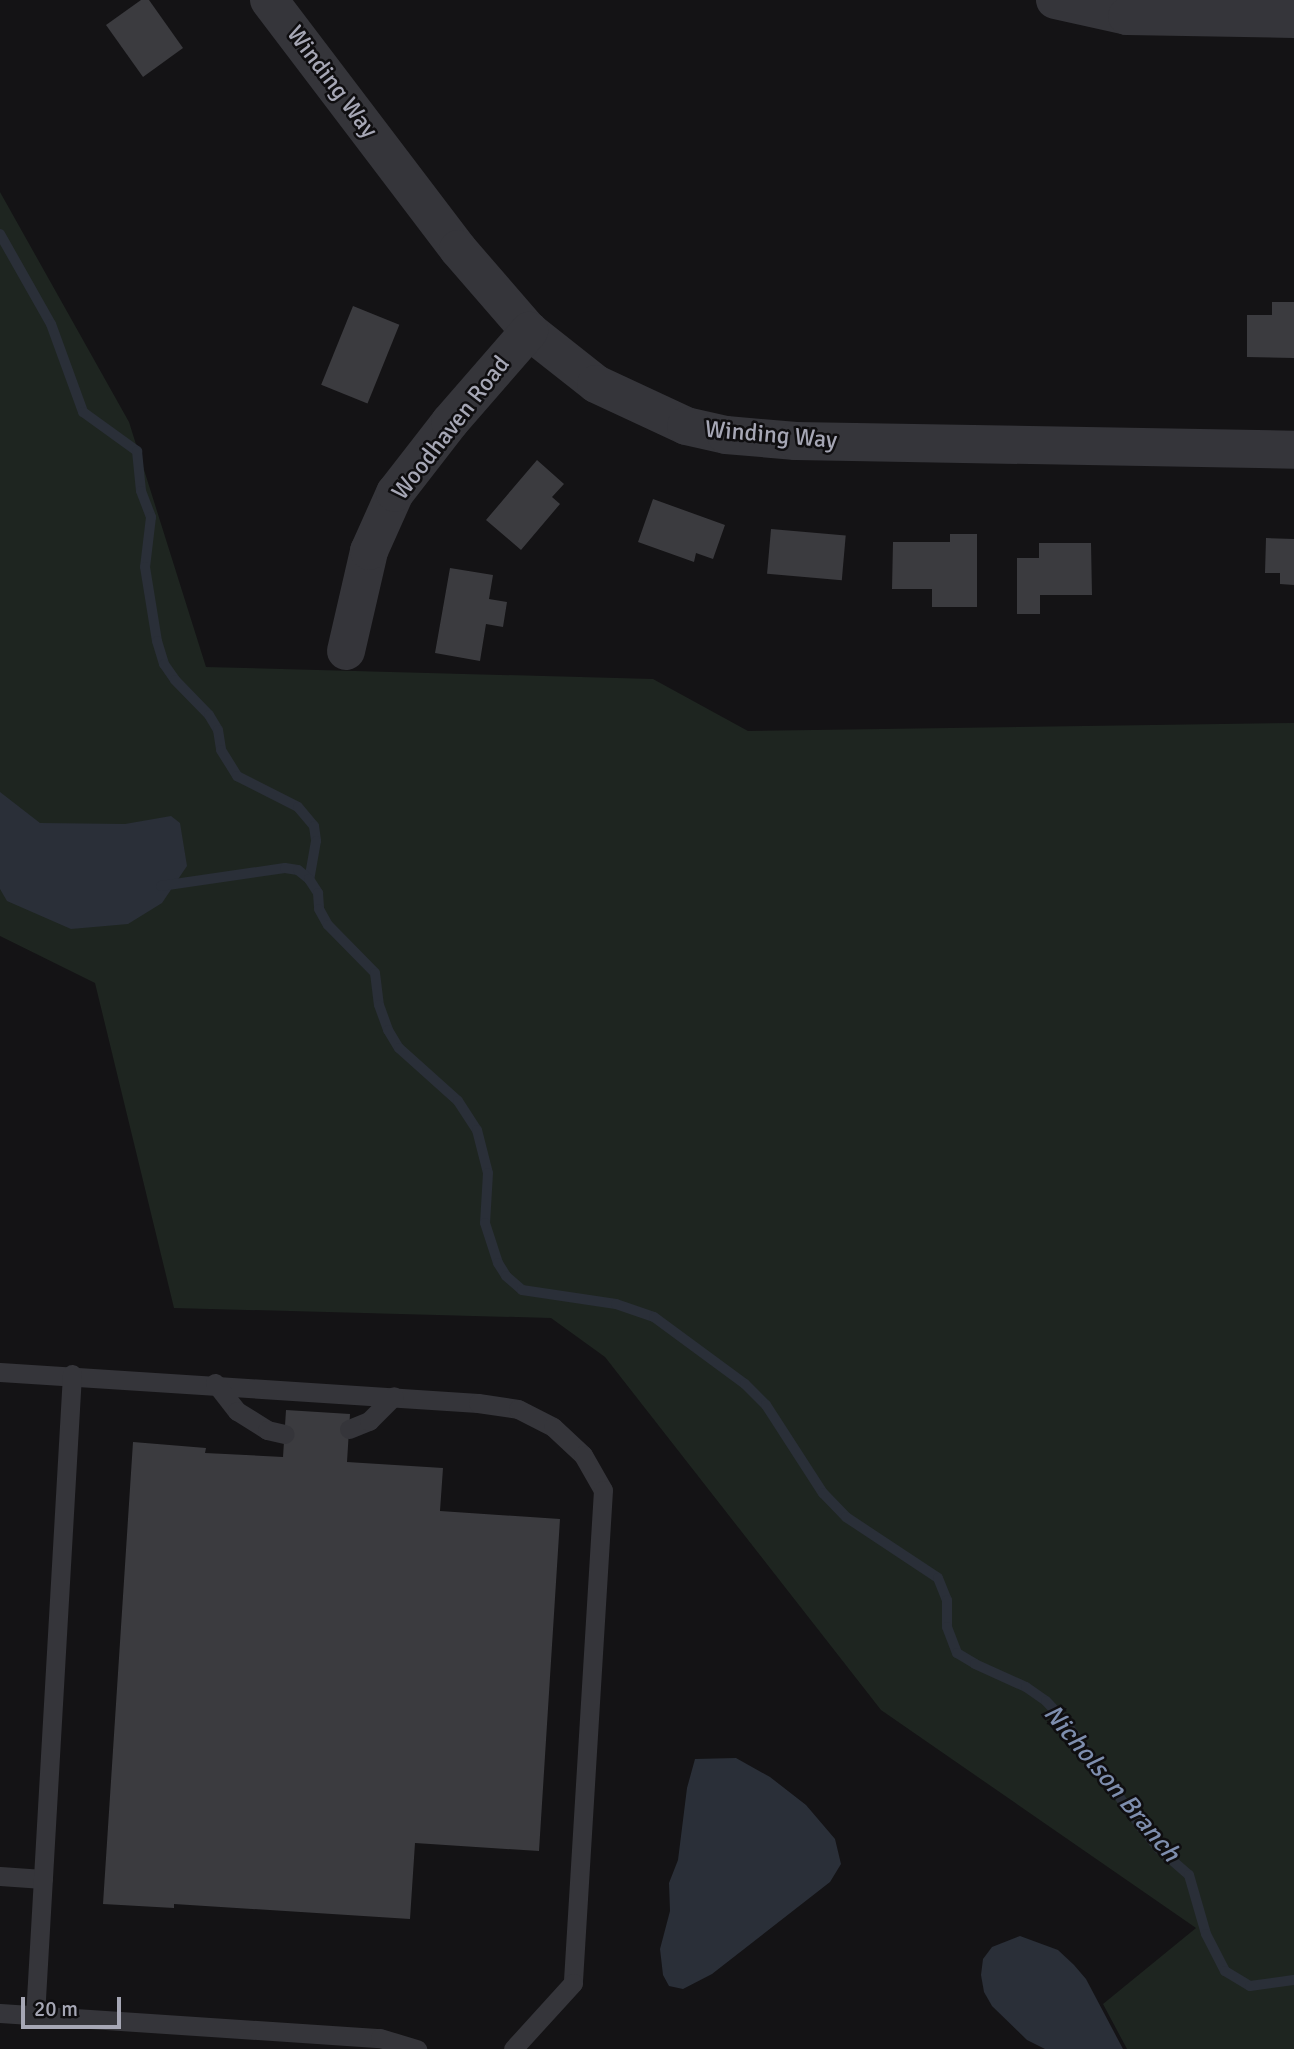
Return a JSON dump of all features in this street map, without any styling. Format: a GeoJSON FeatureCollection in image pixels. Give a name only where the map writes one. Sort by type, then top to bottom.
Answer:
{"type":"FeatureCollection","features":[{"type":"Feature","properties":{"kind":"street","name":"Winding Way"},"geometry":{"type":"LineString","coordinates":[[269,0],[458,249],[529,331],[596,384],[686,426],[726,435],[796,441],[1294,450]]}},
{"type":"Feature","properties":{"kind":"street"},"geometry":{"type":"LineString","coordinates":[[1055,0],[1127,16],[1294,19]]}},
{"type":"Feature","properties":{"kind":"street","name":"Woodhaven Road"},"geometry":{"type":"LineString","coordinates":[[346,651],[369,551],[395,493],[450,422],[529,331]]}},
{"type":"Feature","properties":{"kind":"lane"},"geometry":{"type":"LineString","coordinates":[[0,1372],[215,1383],[478,1403],[518,1409],[553,1427],[583,1455],[603,1490],[573,1983],[513,2049]]}},
{"type":"Feature","properties":{"kind":"lane"},"geometry":{"type":"LineString","coordinates":[[35,2016],[72,1374]]}},
{"type":"Feature","properties":{"kind":"lane"},"geometry":{"type":"LineString","coordinates":[[215,1383],[237,1411],[267,1430],[285,1434]]}},
{"type":"Feature","properties":{"kind":"lane"},"geometry":{"type":"LineString","coordinates":[[349,1429],[369,1420],[394,1396]]}},
{"type":"Feature","properties":{"kind":"lane"},"geometry":{"type":"LineString","coordinates":[[0,1876],[43,1879]]}},
{"type":"Feature","properties":{"kind":"lane"},"geometry":{"type":"LineString","coordinates":[[0,2013],[380,2038],[416,2049]]}},
{"type":"Feature","properties":{"kind":"shaded area"},"geometry":{"type":"Polygon","coordinates":[[[0,192],[129,422],[206,667],[653,679],[748,731],[1294,723],[1294,2049],[1127,2049],[1103,2004],[1196,1928],[881,1710],[605,1357],[551,1318],[174,1308],[95,983],[0,936],[0,192]]]}},
{"type":"Feature","properties":{"kind":"shaded area"},"geometry":{"type":"Polygon","coordinates":[[[0,792],[40,823],[125,824],[171,816],[180,823],[187,866],[162,903],[128,924],[71,929],[7,901],[0,889],[0,792]]]}},
{"type":"Feature","properties":{"kind":"shaded area"},"geometry":{"type":"Polygon","coordinates":[[[736,1758],[770,1777],[806,1805],[835,1839],[841,1864],[830,1882],[712,1974],[683,1989],[669,1986],[663,1975],[660,1949],[670,1911],[669,1883],[678,1860],[687,1788],[695,1759],[736,1758]]]}},
{"type":"Feature","properties":{"kind":"shaded area"},"geometry":{"type":"Polygon","coordinates":[[[1020,1936],[1058,1950],[1074,1965],[1086,1979],[1123,2049],[1045,2049],[1027,2040],[992,2006],[984,1992],[981,1975],[983,1959],[992,1947],[1020,1936]]]}},
{"type":"Feature","properties":{"kind":"building"},"geometry":{"type":"Polygon","coordinates":[[[141,0],[149,0],[183,48],[143,77],[106,25],[141,0]]]}},
{"type":"Feature","properties":{"kind":"building"},"geometry":{"type":"Polygon","coordinates":[[[1272,302],[1294,302],[1294,358],[1247,357],[1247,315],[1272,315],[1272,302]]]}},
{"type":"Feature","properties":{"kind":"building"},"geometry":{"type":"Polygon","coordinates":[[[353,306],[399,325],[368,404],[321,385],[353,306]]]}},
{"type":"Feature","properties":{"kind":"building"},"geometry":{"type":"Polygon","coordinates":[[[537,460],[564,484],[552,497],[560,504],[521,550],[486,520],[537,460]]]}},
{"type":"Feature","properties":{"kind":"building"},"geometry":{"type":"Polygon","coordinates":[[[653,499],[725,525],[713,559],[696,553],[694,562],[638,542],[653,499]]]}},
{"type":"Feature","properties":{"kind":"building"},"geometry":{"type":"Polygon","coordinates":[[[771,529],[846,536],[842,580],[767,574],[771,529]]]}},
{"type":"Feature","properties":{"kind":"building"},"geometry":{"type":"Polygon","coordinates":[[[950,534],[977,534],[977,607],[932,607],[932,589],[892,589],[893,542],[950,542],[950,534]]]}},
{"type":"Feature","properties":{"kind":"building"},"geometry":{"type":"Polygon","coordinates":[[[1266,538],[1294,539],[1294,585],[1280,584],[1280,573],[1265,573],[1266,538]]]}},
{"type":"Feature","properties":{"kind":"building"},"geometry":{"type":"Polygon","coordinates":[[[1039,543],[1091,543],[1092,595],[1040,595],[1040,614],[1017,614],[1017,558],[1039,558],[1039,543]]]}},
{"type":"Feature","properties":{"kind":"building"},"geometry":{"type":"Polygon","coordinates":[[[450,568],[493,575],[489,599],[507,602],[503,627],[486,624],[480,661],[435,653],[450,568]]]}},
{"type":"Feature","properties":{"kind":"building"},"geometry":{"type":"Polygon","coordinates":[[[286,1410],[350,1414],[347,1462],[443,1468],[440,1511],[560,1519],[539,1851],[415,1843],[410,1919],[174,1904],[174,1908],[103,1904],[133,1442],[206,1448],[205,1453],[283,1457],[286,1410]]]}},
{"type":"Feature","properties":{"kind":"waterway","name":"Nicholson Branch"},"geometry":{"type":"LineString","coordinates":[[0,234],[51,324],[83,412],[137,451],[141,491],[151,517],[145,567],[157,641],[164,664],[175,680],[209,715],[218,730],[221,750],[237,776],[298,807],[314,826],[316,841],[309,879]]}},
{"type":"Feature","properties":{"kind":"waterway","name":"Nicholson Branch"},"geometry":{"type":"LineString","coordinates":[[161,886],[285,868],[298,870],[309,879],[318,893],[319,909],[328,925],[375,973],[379,1005],[388,1030],[399,1048],[458,1101],[477,1130],[488,1173],[485,1223],[498,1263],[506,1276],[522,1290],[616,1304],[654,1317],[745,1384],[766,1405],[823,1493],[846,1517],[938,1578],[947,1600],[947,1627],[957,1653],[1026,1687],[1046,1701],[1063,1719],[1158,1848],[1189,1875],[1206,1934],[1225,1971],[1250,1986],[1294,1980]]}}]}
